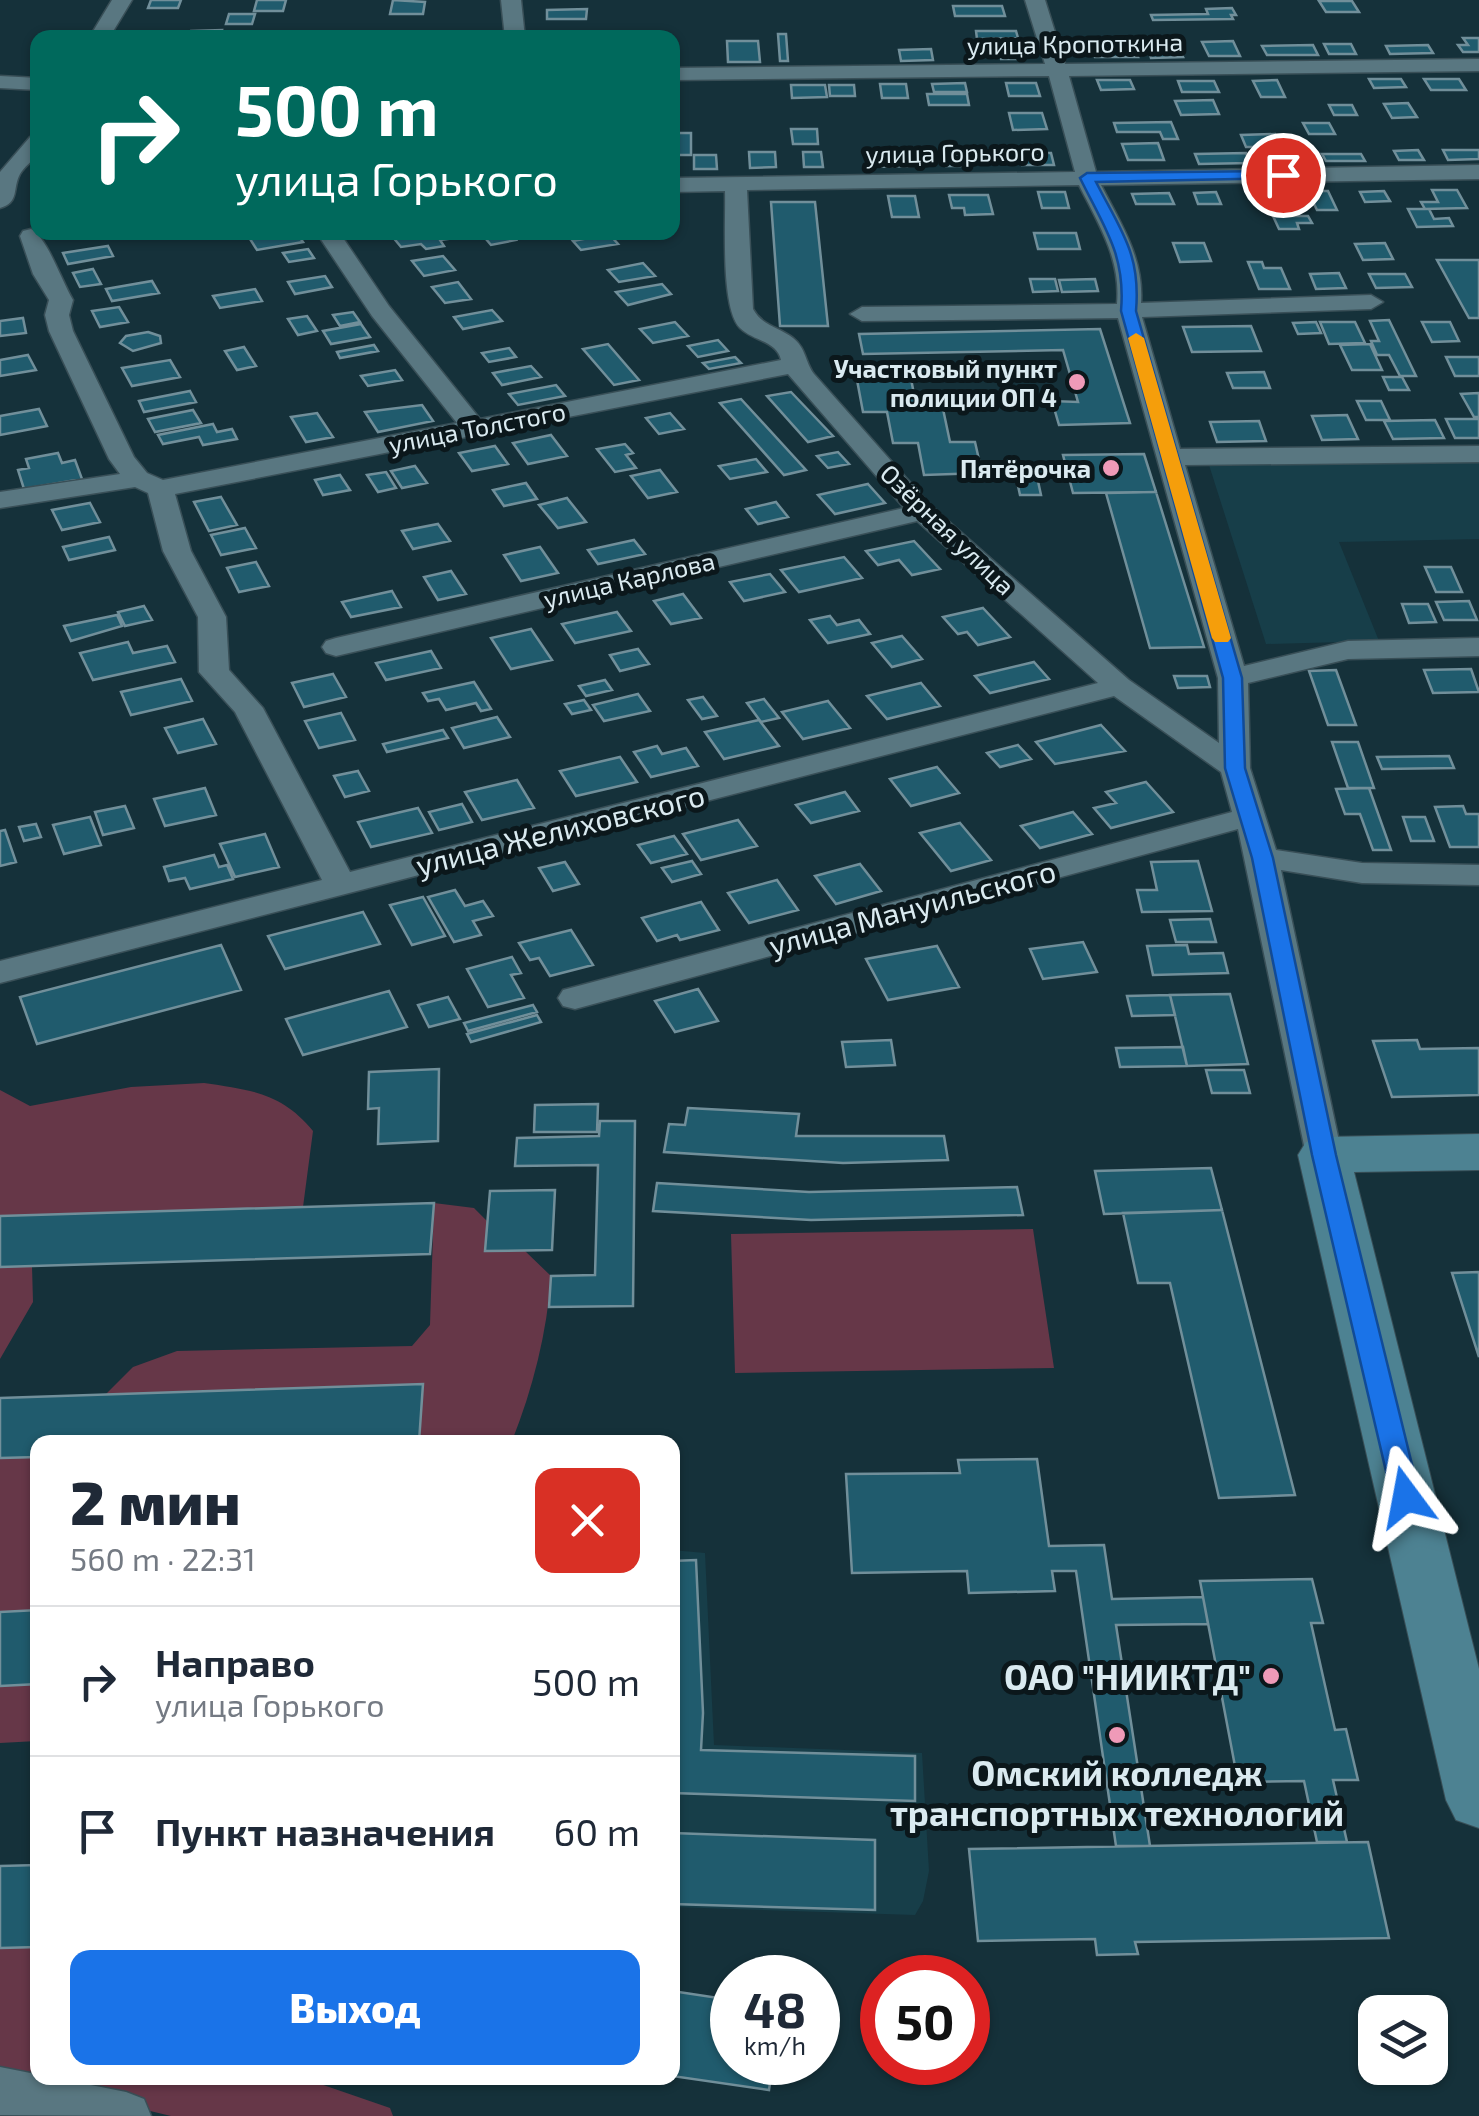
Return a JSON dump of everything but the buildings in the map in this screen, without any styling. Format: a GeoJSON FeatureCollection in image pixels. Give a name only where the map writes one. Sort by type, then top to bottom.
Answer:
{"type":"FeatureCollection","features":[{"type":"Feature","properties":{"kind":"main road"},"geometry":{"type":"LineString","coordinates":[[1479,1152],[1324,1155],[1479,1800]]}},
{"type":"Feature","properties":{"kind":"street"},"geometry":{"type":"LineString","coordinates":[[103,30],[122,0]]}},
{"type":"Feature","properties":{"kind":"street"},"geometry":{"type":"LineString","coordinates":[[510,0],[515,30]]}},
{"type":"Feature","properties":{"kind":"street"},"geometry":{"type":"LineString","coordinates":[[1035,0],[1059,71],[1087,178],[1132,277],[1128,311],[1233,678],[1235,768],[1262,858],[1324,1155]]}},
{"type":"Feature","properties":{"kind":"street","name":"улица Кропоткина"},"geometry":{"type":"LineString","coordinates":[[680,74],[1479,65]]}},
{"type":"Feature","properties":{"kind":"street"},"geometry":{"type":"LineString","coordinates":[[0,82],[30,84]]}},
{"type":"Feature","properties":{"kind":"street"},"geometry":{"type":"LineString","coordinates":[[9,197],[4,185],[30,151]]}},
{"type":"Feature","properties":{"kind":"street","name":"улица Горького"},"geometry":{"type":"LineString","coordinates":[[680,185],[1479,172]]}},
{"type":"Feature","properties":{"kind":"street","name":"Озёрная улица"},"geometry":{"type":"LineString","coordinates":[[736,183],[741,310],[750,324],[793,352],[794,365],[922,512],[1119,686],[1235,768]]}},
{"type":"Feature","properties":{"kind":"street"},"geometry":{"type":"LineString","coordinates":[[32,240],[45,274],[61,300],[57,315],[61,331],[122,458],[149,484],[177,551],[212,616],[214,672],[248,708],[341,886]]}},
{"type":"Feature","properties":{"kind":"street"},"geometry":{"type":"LineString","coordinates":[[333,240],[380,311],[472,425]]}},
{"type":"Feature","properties":{"kind":"street"},"geometry":{"type":"LineString","coordinates":[[862,314],[1128,311],[1371,302]]}},
{"type":"Feature","properties":{"kind":"street","name":"улица Толстого"},"geometry":{"type":"LineString","coordinates":[[0,500],[149,484],[339,456],[472,425],[638,398],[794,365]]}},
{"type":"Feature","properties":{"kind":"street"},"geometry":{"type":"LineString","coordinates":[[1171,456],[1479,454]]}},
{"type":"Feature","properties":{"kind":"street","name":"улица Карлова"},"geometry":{"type":"LineString","coordinates":[[336,647],[922,512]]}},
{"type":"Feature","properties":{"kind":"street"},"geometry":{"type":"LineString","coordinates":[[1233,678],[1348,650],[1479,647]]}},
{"type":"Feature","properties":{"kind":"street","name":"улица Желиховского"},"geometry":{"type":"LineString","coordinates":[[0,972],[1119,686]]}},
{"type":"Feature","properties":{"kind":"street","name":"улица Мануильского"},"geometry":{"type":"LineString","coordinates":[[575,998],[1248,816]]}},
{"type":"Feature","properties":{"kind":"street"},"geometry":{"type":"LineString","coordinates":[[1262,858],[1362,872],[1479,874]]}},
{"type":"Feature","properties":{"kind":"street"},"geometry":{"type":"LineString","coordinates":[[0,2091],[126,2116]]}},
{"type":"Feature","properties":{"kind":"shaded area"},"geometry":{"type":"Polygon","coordinates":[[[1479,461],[1479,539],[1339,542],[1379,641],[1266,644],[1209,465],[1479,461]]]}},
{"type":"Feature","properties":{"kind":"shaded area"},"geometry":{"type":"Polygon","coordinates":[[[204,1083],[264,1095],[290,1108],[313,1131],[303,1207],[0,1216],[0,1090],[30,1106],[131,1087],[204,1083]]]}},
{"type":"Feature","properties":{"kind":"shaded area"},"geometry":{"type":"Polygon","coordinates":[[[434,1203],[474,1208],[488,1222],[486,1251],[525,1251],[551,1276],[538,1360],[514,1435],[419,1435],[423,1385],[105,1395],[133,1367],[177,1351],[412,1346],[430,1325],[434,1203]]]}},
{"type":"Feature","properties":{"kind":"shaded area"},"geometry":{"type":"Polygon","coordinates":[[[1033,1229],[1054,1368],[735,1373],[731,1234],[1033,1229]]]}},
{"type":"Feature","properties":{"kind":"shaded area"},"geometry":{"type":"Polygon","coordinates":[[[32,1266],[33,1302],[0,1359],[0,1267],[32,1266]]]}},
{"type":"Feature","properties":{"kind":"shaded area"},"geometry":{"type":"Polygon","coordinates":[[[30,1457],[30,1610],[0,1612],[0,1458],[30,1457]]]}},
{"type":"Feature","properties":{"kind":"shaded area"},"geometry":{"type":"Polygon","coordinates":[[[680,1551],[705,1553],[714,1745],[922,1753],[929,1871],[923,1901],[915,1915],[680,1907],[680,1551]]]}},
{"type":"Feature","properties":{"kind":"shaded area"},"geometry":{"type":"Polygon","coordinates":[[[30,1684],[30,1741],[0,1743],[0,1686],[30,1684]]]}},
{"type":"Feature","properties":{"kind":"shaded area"},"geometry":{"type":"Polygon","coordinates":[[[30,1947],[30,2085],[323,2085],[390,2108],[393,2116],[171,2116],[96,2098],[0,2083],[0,1948],[30,1947]]]}},
{"type":"Feature","properties":{"kind":"slow traffic"},"geometry":{"type":"LineString","coordinates":[[1136,338],[1221,638]]}},
{"type":"Feature","properties":{"kind":"place","name":"Участковый пункт полиции ОП 4"},"geometry":{"type":"Point","coordinates":[1077,382]}},
{"type":"Feature","properties":{"kind":"place","name":"Пятёрочка"},"geometry":{"type":"Point","coordinates":[1111,468]}},
{"type":"Feature","properties":{"kind":"place","name":"ОАО \"НИИКТД\""},"geometry":{"type":"Point","coordinates":[1271,1676]}},
{"type":"Feature","properties":{"kind":"place","name":"Омский колледж транспортных технологий"},"geometry":{"type":"Point","coordinates":[1117,1735]}},
{"type":"Feature","properties":{"kind":"route"},"geometry":{"type":"LineString","coordinates":[[1283,175],[1087,178],[1132,277],[1128,311],[1233,678],[1235,768],[1262,858],[1324,1155],[1406,1497]]}}]}
